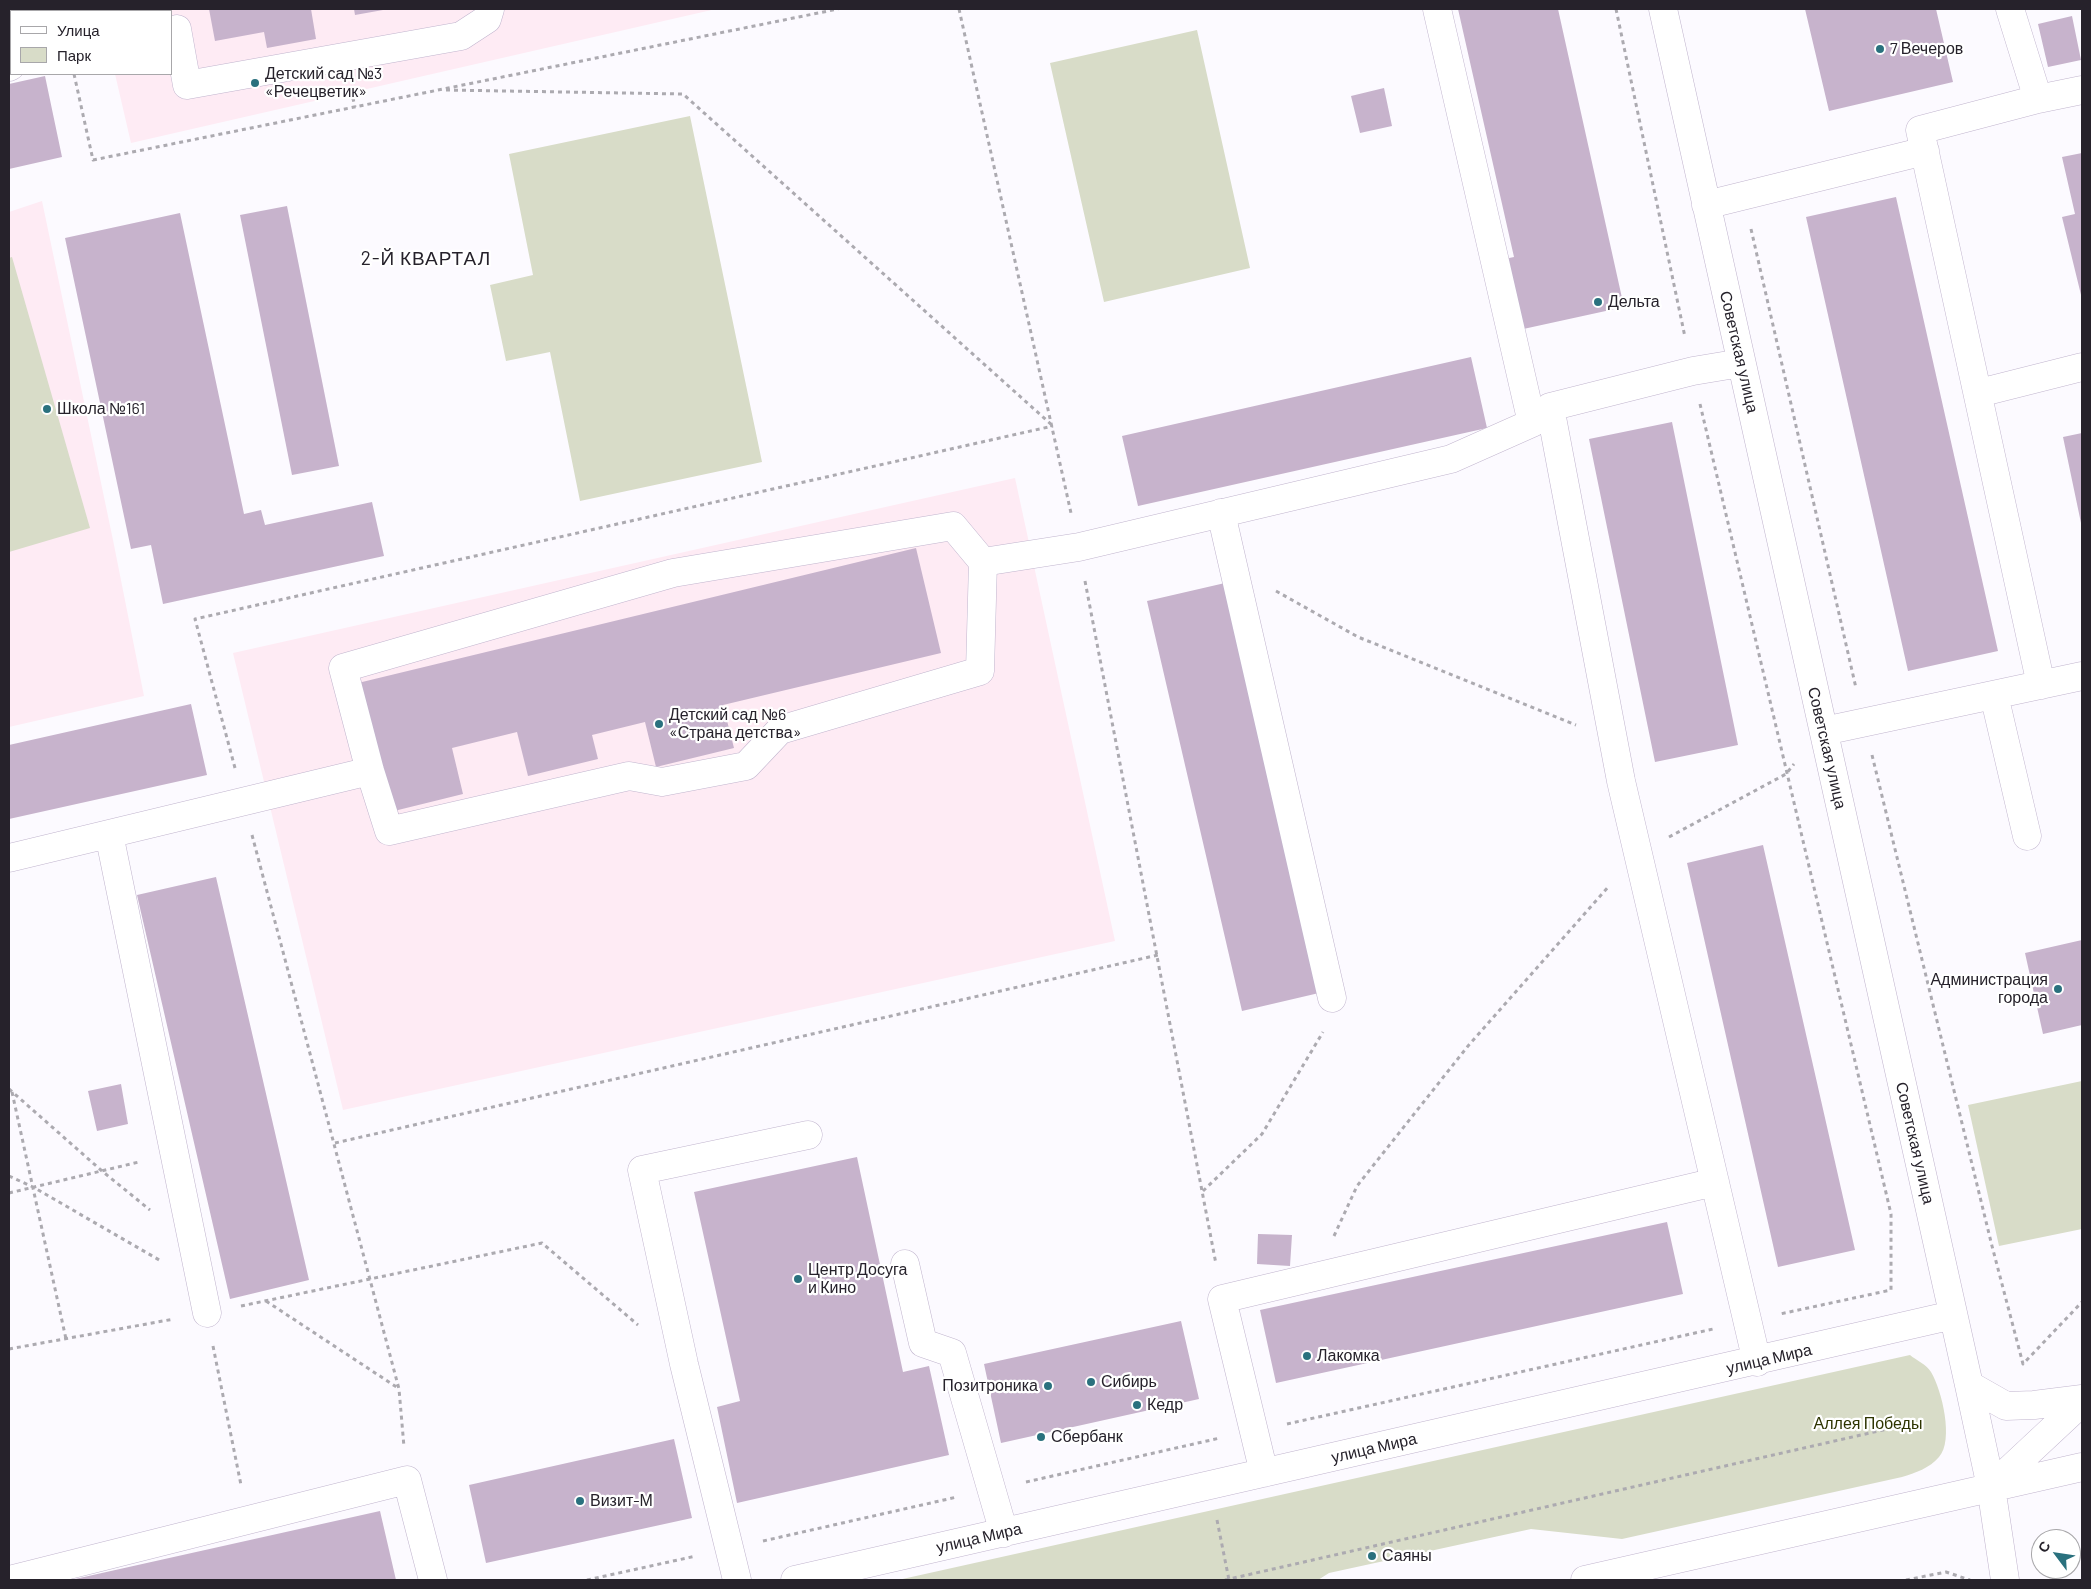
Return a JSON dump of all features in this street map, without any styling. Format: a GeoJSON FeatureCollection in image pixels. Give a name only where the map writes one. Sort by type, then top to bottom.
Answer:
{"type":"FeatureCollection","features":[{"type":"Feature","properties":{"kind":"street"},"geometry":{"type":"LineString","coordinates":[[174,23],[188,85],[461,36],[487,19],[490,9]]}},
{"type":"Feature","properties":{"kind":"street"},"geometry":{"type":"LineString","coordinates":[[1437,9],[1541,415],[1638,854],[1757,1362]]}},
{"type":"Feature","properties":{"kind":"street","name":"Советская улица"},"geometry":{"type":"LineString","coordinates":[[1663,9],[1969,1385],[1991,1487],[2005,1580]]}},
{"type":"Feature","properties":{"kind":"street"},"geometry":{"type":"LineString","coordinates":[[2010,9],[2038,99]]}},
{"type":"Feature","properties":{"kind":"street"},"geometry":{"type":"LineString","coordinates":[[2041,685],[1979,393],[1920,130],[2038,99],[2082,90]]}},
{"type":"Feature","properties":{"kind":"street"},"geometry":{"type":"LineString","coordinates":[[1706,205],[1925,152]]}},
{"type":"Feature","properties":{"kind":"street"},"geometry":{"type":"LineString","coordinates":[[983,562],[1078,546],[1451,459],[1541,415],[1693,371],[1741,363]]}},
{"type":"Feature","properties":{"kind":"street"},"geometry":{"type":"LineString","coordinates":[[1979,393],[2082,367]]}},
{"type":"Feature","properties":{"kind":"street"},"geometry":{"type":"LineString","coordinates":[[1222,513],[1332,998]]}},
{"type":"Feature","properties":{"kind":"street"},"geometry":{"type":"LineString","coordinates":[[953,526],[983,562],[980,671],[780,730],[746,766],[662,782],[629,776],[389,831],[370,770],[343,668],[673,573],[953,526]]}},
{"type":"Feature","properties":{"kind":"street"},"geometry":{"type":"LineString","coordinates":[[1824,731],[2082,676]]}},
{"type":"Feature","properties":{"kind":"street"},"geometry":{"type":"LineString","coordinates":[[1994,695],[2027,836]]}},
{"type":"Feature","properties":{"kind":"street"},"geometry":{"type":"LineString","coordinates":[[9,858],[370,770]]}},
{"type":"Feature","properties":{"kind":"street"},"geometry":{"type":"LineString","coordinates":[[109,834],[207,1313]]}},
{"type":"Feature","properties":{"kind":"street"},"geometry":{"type":"LineString","coordinates":[[737,1580],[684,1364],[642,1170],[808,1135]]}},
{"type":"Feature","properties":{"kind":"street"},"geometry":{"type":"LineString","coordinates":[[1264,1473],[1222,1299],[1715,1182]]}},
{"type":"Feature","properties":{"kind":"street"},"geometry":{"type":"LineString","coordinates":[[905,1264],[923,1343],[952,1353],[1004,1532]]}},
{"type":"Feature","properties":{"kind":"street","name":"улица Мира"},"geometry":{"type":"LineString","coordinates":[[795,1580],[1757,1362],[1953,1315]]}},
{"type":"Feature","properties":{"kind":"street"},"geometry":{"type":"LineString","coordinates":[[1969,1385],[2006,1406],[2082,1401]]}},
{"type":"Feature","properties":{"kind":"street"},"geometry":{"type":"LineString","coordinates":[[1991,1487],[2082,1401]]}},
{"type":"Feature","properties":{"kind":"street"},"geometry":{"type":"LineString","coordinates":[[1585,1580],[2082,1467]]}},
{"type":"Feature","properties":{"kind":"street"},"geometry":{"type":"LineString","coordinates":[[9,1580],[408,1480],[433,1580]]}},
{"type":"Feature","properties":{"kind":"path"},"geometry":{"type":"LineString","coordinates":[[74,75],[93,160],[838,9]]}},
{"type":"Feature","properties":{"kind":"path"},"geometry":{"type":"LineString","coordinates":[[959,9],[1053,426],[1078,546],[1158,954],[1222,1299]]}},
{"type":"Feature","properties":{"kind":"path"},"geometry":{"type":"LineString","coordinates":[[1616,9],[1693,371],[1786,774],[1891,1214],[1891,1290]]}},
{"type":"Feature","properties":{"kind":"path"},"geometry":{"type":"LineString","coordinates":[[438,90],[683,94],[1053,426]]}},
{"type":"Feature","properties":{"kind":"path"},"geometry":{"type":"LineString","coordinates":[[1743,196],[1864,724],[1995,1261],[2023,1364],[2082,1302]]}},
{"type":"Feature","properties":{"kind":"path"},"geometry":{"type":"LineString","coordinates":[[1234,568],[1358,637],[1613,740]]}},
{"type":"Feature","properties":{"kind":"path"},"geometry":{"type":"LineString","coordinates":[[1316,1277],[1357,1186],[1468,1046],[1638,854],[1786,774],[1824,731]]}},
{"type":"Feature","properties":{"kind":"path"},"geometry":{"type":"LineString","coordinates":[[335,1143],[1158,954]]}},
{"type":"Feature","properties":{"kind":"path"},"geometry":{"type":"LineString","coordinates":[[1202,1192],[1262,1134],[1325,1028],[1332,998]]}},
{"type":"Feature","properties":{"kind":"path"},"geometry":{"type":"LineString","coordinates":[[11,1090],[102,1171],[193,1245]]}},
{"type":"Feature","properties":{"kind":"path"},"geometry":{"type":"LineString","coordinates":[[11,1090],[66,1339]]}},
{"type":"Feature","properties":{"kind":"path"},"geometry":{"type":"LineString","coordinates":[[9,1193],[174,1153]]}},
{"type":"Feature","properties":{"kind":"path"},"geometry":{"type":"LineString","coordinates":[[9,1176],[33,1187],[202,1285]]}},
{"type":"Feature","properties":{"kind":"path"},"geometry":{"type":"LineString","coordinates":[[9,1348],[207,1313],[542,1243],[639,1326]]}},
{"type":"Feature","properties":{"kind":"path"},"geometry":{"type":"LineString","coordinates":[[266,1301],[399,1389]]}},
{"type":"Feature","properties":{"kind":"path"},"geometry":{"type":"LineString","coordinates":[[207,1313],[248,1520]]}},
{"type":"Feature","properties":{"kind":"path"},"geometry":{"type":"LineString","coordinates":[[1225,1580],[1918,1422]]}},
{"type":"Feature","properties":{"kind":"path"},"geometry":{"type":"LineString","coordinates":[[1906,1580],[1946,1572],[1971,1580]]}},
{"type":"Feature","properties":{"kind":"shaded area","name":"Детский сад №3 «Речецветик»"},"geometry":{"type":"Polygon","coordinates":[[[716,9],[131,143],[115,75],[172,75],[172,10],[101,10],[716,9]]]}},
{"type":"Feature","properties":{"kind":"shaded area","name":"Школа №161"},"geometry":{"type":"Polygon","coordinates":[[[42,201],[144,696],[9,727],[9,212],[42,201]]]}},
{"type":"Feature","properties":{"kind":"shaded area","name":"Детский сад №6 «Страна детства»"},"geometry":{"type":"Polygon","coordinates":[[[1015,478],[1115,941],[343,1110],[233,653],[1015,478]]]}},
{"type":"Feature","properties":{"kind":"green space"},"geometry":{"type":"Polygon","coordinates":[[[1197,30],[1250,268],[1104,302],[1050,63],[1197,30]]]}},
{"type":"Feature","properties":{"kind":"green space"},"geometry":{"type":"Polygon","coordinates":[[[690,116],[762,462],[580,501],[550,352],[506,361],[490,285],[533,275],[509,154],[690,116]]]}},
{"type":"Feature","properties":{"kind":"green space"},"geometry":{"type":"Polygon","coordinates":[[[12,257],[90,528],[9,552],[9,258],[12,257]]]}},
{"type":"Feature","properties":{"kind":"green space"},"geometry":{"type":"Polygon","coordinates":[[[2082,1081],[2082,1229],[1999,1246],[1968,1105],[2082,1081]]]}},
{"type":"Feature","properties":{"kind":"green space","name":"Аллея Победы"},"geometry":{"type":"Polygon","coordinates":[[[1910,1355],[1927,1367],[1935,1380],[1945,1415],[1946,1440],[1939,1457],[1935,1461],[1922,1470],[1902,1477],[1622,1539],[1531,1529],[1329,1573],[1318,1580],[898,1580],[1910,1355]]]}},
{"type":"Feature","properties":{"kind":"building"},"geometry":{"type":"Polygon","coordinates":[[[209,9],[311,9],[316,39],[267,48],[264,32],[215,41],[209,9]]]}},
{"type":"Feature","properties":{"kind":"building"},"geometry":{"type":"Polygon","coordinates":[[[354,9],[383,9],[383,10],[355,15],[354,9]]]}},
{"type":"Feature","properties":{"kind":"building"},"geometry":{"type":"Polygon","coordinates":[[[1458,9],[1558,9],[1624,307],[1505,333],[1490,262],[1514,257],[1458,9]]]}},
{"type":"Feature","properties":{"kind":"building","name":"7 Вечеров"},"geometry":{"type":"Polygon","coordinates":[[[1805,9],[1936,9],[1953,82],[1829,111],[1805,9]]]}},
{"type":"Feature","properties":{"kind":"building"},"geometry":{"type":"Polygon","coordinates":[[[2072,16],[2081,60],[2048,67],[2038,24],[2072,16]]]}},
{"type":"Feature","properties":{"kind":"building"},"geometry":{"type":"Polygon","coordinates":[[[45,76],[62,157],[9,169],[9,84],[45,76]]]}},
{"type":"Feature","properties":{"kind":"building"},"geometry":{"type":"Polygon","coordinates":[[[1384,88],[1392,126],[1360,133],[1351,96],[1384,88]]]}},
{"type":"Feature","properties":{"kind":"building"},"geometry":{"type":"Polygon","coordinates":[[[2082,153],[2082,299],[2062,217],[2075,214],[2062,157],[2082,153]]]}},
{"type":"Feature","properties":{"kind":"building"},"geometry":{"type":"Polygon","coordinates":[[[1896,197],[1998,651],[1908,671],[1806,217],[1896,197]]]}},
{"type":"Feature","properties":{"kind":"building"},"geometry":{"type":"Polygon","coordinates":[[[287,206],[339,466],[292,475],[240,215],[287,206]]]}},
{"type":"Feature","properties":{"kind":"building"},"geometry":{"type":"Polygon","coordinates":[[[180,213],[244,514],[261,510],[265,525],[372,502],[384,556],[163,604],[151,545],[131,549],[65,238],[180,213]]]}},
{"type":"Feature","properties":{"kind":"building"},"geometry":{"type":"Polygon","coordinates":[[[1471,357],[1487,428],[1138,506],[1122,436],[1471,357]]]}},
{"type":"Feature","properties":{"kind":"building"},"geometry":{"type":"Polygon","coordinates":[[[1672,422],[1738,745],[1655,762],[1589,439],[1672,422]]]}},
{"type":"Feature","properties":{"kind":"building"},"geometry":{"type":"Polygon","coordinates":[[[2082,433],[2082,523],[2081,523],[2063,437],[2082,433]]]}},
{"type":"Feature","properties":{"kind":"building"},"geometry":{"type":"Polygon","coordinates":[[[916,548],[941,653],[723,705],[734,748],[656,767],[645,722],[592,735],[598,759],[528,776],[517,732],[452,748],[463,794],[390,812],[358,683],[916,548]]]}},
{"type":"Feature","properties":{"kind":"building"},"geometry":{"type":"Polygon","coordinates":[[[1225,583],[1319,993],[1242,1011],[1147,601],[1225,583]]]}},
{"type":"Feature","properties":{"kind":"building"},"geometry":{"type":"Polygon","coordinates":[[[191,704],[207,775],[9,819],[9,745],[191,704]]]}},
{"type":"Feature","properties":{"kind":"building"},"geometry":{"type":"Polygon","coordinates":[[[1763,845],[1855,1250],[1778,1267],[1687,863],[1763,845]]]}},
{"type":"Feature","properties":{"kind":"building"},"geometry":{"type":"Polygon","coordinates":[[[216,877],[309,1280],[230,1299],[137,895],[216,877]]]}},
{"type":"Feature","properties":{"kind":"building","name":"Администрация города"},"geometry":{"type":"Polygon","coordinates":[[[2082,940],[2082,1025],[2043,1034],[2025,953],[2082,940]]]}},
{"type":"Feature","properties":{"kind":"building"},"geometry":{"type":"Polygon","coordinates":[[[121,1084],[128,1124],[97,1131],[88,1091],[121,1084]]]}},
{"type":"Feature","properties":{"kind":"building","name":"Центр Досуга и Кино"},"geometry":{"type":"Polygon","coordinates":[[[857,1157],[903,1372],[929,1366],[949,1455],[737,1503],[717,1407],[740,1401],[694,1192],[857,1157]]]}},
{"type":"Feature","properties":{"kind":"building"},"geometry":{"type":"Polygon","coordinates":[[[1667,1222],[1683,1294],[1276,1383],[1260,1310],[1667,1222]]]}},
{"type":"Feature","properties":{"kind":"building"},"geometry":{"type":"Polygon","coordinates":[[[1258,1234],[1292,1235],[1290,1266],[1257,1264],[1258,1234]]]}},
{"type":"Feature","properties":{"kind":"building","name":"Сибирь"},"geometry":{"type":"Polygon","coordinates":[[[1181,1321],[1199,1399],[1001,1443],[984,1364],[1181,1321]]]}},
{"type":"Feature","properties":{"kind":"building","name":"Визит-М"},"geometry":{"type":"Polygon","coordinates":[[[674,1439],[692,1518],[486,1563],[469,1485],[674,1439]]]}},
{"type":"Feature","properties":{"kind":"building"},"geometry":{"type":"Polygon","coordinates":[[[380,1511],[396,1580],[75,1580],[75,1579],[380,1511]]]}},
{"type":"Feature","properties":{"kind":"place","name":"7 Вечеров"},"geometry":{"type":"Point","coordinates":[1880,49]}},
{"type":"Feature","properties":{"kind":"place","name":"Детский сад №3 «Речецветик»"},"geometry":{"type":"Point","coordinates":[255,83]}},
{"type":"Feature","properties":{"kind":"place","name":"Дельта"},"geometry":{"type":"Point","coordinates":[1598,302]}},
{"type":"Feature","properties":{"kind":"place","name":"Школа №161"},"geometry":{"type":"Point","coordinates":[47,409]}},
{"type":"Feature","properties":{"kind":"place","name":"Детский сад №6 «Страна детства»"},"geometry":{"type":"Point","coordinates":[659,724]}},
{"type":"Feature","properties":{"kind":"place","name":"Администрация города"},"geometry":{"type":"Point","coordinates":[2058,989]}},
{"type":"Feature","properties":{"kind":"place","name":"Центр Досуга и Кино"},"geometry":{"type":"Point","coordinates":[798,1279]}},
{"type":"Feature","properties":{"kind":"place","name":"Лакомка"},"geometry":{"type":"Point","coordinates":[1307,1356]}},
{"type":"Feature","properties":{"kind":"place","name":"Сибирь"},"geometry":{"type":"Point","coordinates":[1091,1382]}},
{"type":"Feature","properties":{"kind":"place","name":"Позитроника"},"geometry":{"type":"Point","coordinates":[1048,1386]}},
{"type":"Feature","properties":{"kind":"place","name":"Кедр"},"geometry":{"type":"Point","coordinates":[1137,1405]}},
{"type":"Feature","properties":{"kind":"place","name":"Сбербанк"},"geometry":{"type":"Point","coordinates":[1041,1437]}},
{"type":"Feature","properties":{"kind":"place","name":"Визит-М"},"geometry":{"type":"Point","coordinates":[580,1501]}},
{"type":"Feature","properties":{"kind":"place","name":"Саяны"},"geometry":{"type":"Point","coordinates":[1372,1556]}},
{"type":"Feature","properties":{"kind":"district","name":"2-Й КВАРТАЛ"},"geometry":{"type":"Point","coordinates":[426,259]}}]}
